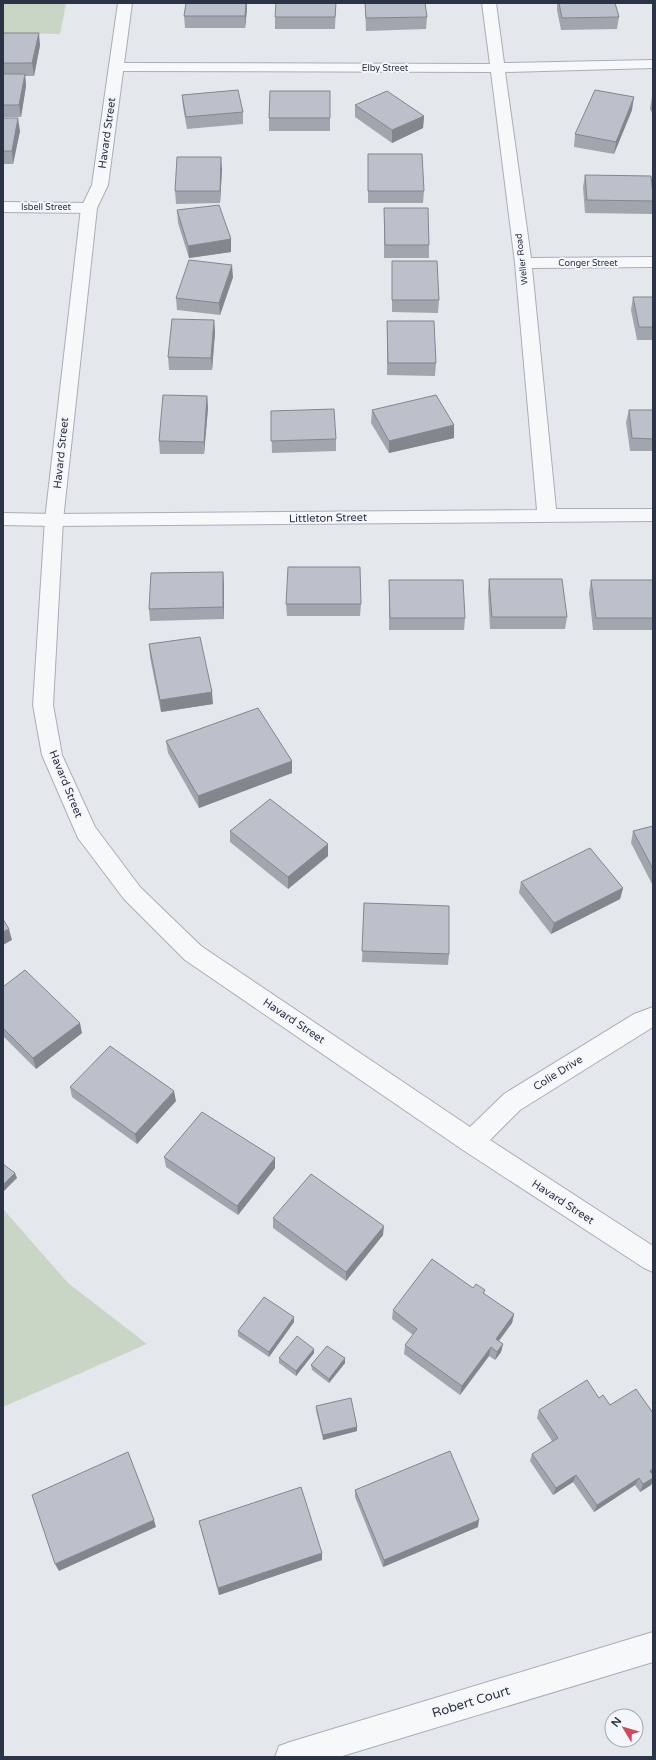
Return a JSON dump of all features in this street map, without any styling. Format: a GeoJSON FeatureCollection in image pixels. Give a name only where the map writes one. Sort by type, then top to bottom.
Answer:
{"type":"FeatureCollection","features":[{"type":"Feature","properties":{"kind":"street","name":"Havard Street"},"geometry":{"type":"LineString","coordinates":[[125,3],[100,185],[89,208],[54,520],[43,705],[52,755],[86,832],[132,893],[193,953],[472,1142],[653,1260]]}},
{"type":"Feature","properties":{"kind":"street","name":"Weller Road"},"geometry":{"type":"LineString","coordinates":[[489,3],[496,68],[523,263],[547,516]]}},
{"type":"Feature","properties":{"kind":"street","name":"Elby Street"},"geometry":{"type":"LineString","coordinates":[[116,67],[496,68],[653,64]]}},
{"type":"Feature","properties":{"kind":"street","name":"Isbell Street"},"geometry":{"type":"LineString","coordinates":[[3,207],[89,208]]}},
{"type":"Feature","properties":{"kind":"street","name":"Conger Street"},"geometry":{"type":"LineString","coordinates":[[523,263],[653,262]]}},
{"type":"Feature","properties":{"kind":"street","name":"Littleton Street"},"geometry":{"type":"LineString","coordinates":[[3,519],[54,520],[653,515]]}},
{"type":"Feature","properties":{"kind":"street","name":"Colie Drive"},"geometry":{"type":"LineString","coordinates":[[472,1142],[512,1102],[642,1021],[653,1016]]}},
{"type":"Feature","properties":{"kind":"street","name":"Robert Court"},"geometry":{"type":"LineString","coordinates":[[290,1757],[653,1647]]}},
{"type":"Feature","properties":{"kind":"green space"},"geometry":{"type":"Polygon","coordinates":[[[3,3],[66,3],[60,34],[3,33],[3,3]]]}},
{"type":"Feature","properties":{"kind":"green space"},"geometry":{"type":"Polygon","coordinates":[[[3,1209],[68,1283],[147,1344],[3,1407],[3,1209]]]}},
{"type":"Feature","properties":{"kind":"building"},"geometry":{"type":"Polygon","coordinates":[[[186,3],[246,3],[245,16],[184,16],[186,3]]]}},
{"type":"Feature","properties":{"kind":"building"},"geometry":{"type":"Polygon","coordinates":[[[276,3],[336,3],[335,17],[275,17],[276,3]]]}},
{"type":"Feature","properties":{"kind":"building"},"geometry":{"type":"Polygon","coordinates":[[[365,3],[425,3],[427,17],[366,18],[365,3]]]}},
{"type":"Feature","properties":{"kind":"building"},"geometry":{"type":"Polygon","coordinates":[[[559,3],[615,3],[619,17],[562,18],[559,3]]]}},
{"type":"Feature","properties":{"kind":"building"},"geometry":{"type":"Polygon","coordinates":[[[3,33],[39,33],[32,63],[3,63],[3,33]]]}},
{"type":"Feature","properties":{"kind":"building"},"geometry":{"type":"Polygon","coordinates":[[[3,74],[25,74],[19,105],[3,105],[3,74]]]}},
{"type":"Feature","properties":{"kind":"building"},"geometry":{"type":"Polygon","coordinates":[[[238,90],[243,112],[186,117],[182,95],[238,90]]]}},
{"type":"Feature","properties":{"kind":"building"},"geometry":{"type":"Polygon","coordinates":[[[595,90],[634,97],[616,142],[575,134],[595,90]]]}},
{"type":"Feature","properties":{"kind":"building"},"geometry":{"type":"Polygon","coordinates":[[[270,91],[330,91],[330,118],[269,118],[270,91]]]}},
{"type":"Feature","properties":{"kind":"building"},"geometry":{"type":"Polygon","coordinates":[[[387,91],[424,116],[392,130],[355,105],[387,91]]]}},
{"type":"Feature","properties":{"kind":"building"},"geometry":{"type":"Polygon","coordinates":[[[3,118],[18,118],[12,151],[3,151],[3,118]]]}},
{"type":"Feature","properties":{"kind":"building"},"geometry":{"type":"Polygon","coordinates":[[[368,154],[422,154],[424,191],[368,191],[368,154]]]}},
{"type":"Feature","properties":{"kind":"building"},"geometry":{"type":"Polygon","coordinates":[[[177,157],[221,157],[220,191],[175,191],[177,157]]]}},
{"type":"Feature","properties":{"kind":"building"},"geometry":{"type":"Polygon","coordinates":[[[585,175],[651,176],[653,201],[587,200],[585,175]]]}},
{"type":"Feature","properties":{"kind":"building"},"geometry":{"type":"Polygon","coordinates":[[[219,205],[231,239],[188,246],[177,210],[219,205]]]}},
{"type":"Feature","properties":{"kind":"building"},"geometry":{"type":"Polygon","coordinates":[[[384,208],[428,208],[429,245],[385,245],[384,208]]]}},
{"type":"Feature","properties":{"kind":"building"},"geometry":{"type":"Polygon","coordinates":[[[189,260],[232,265],[219,303],[176,298],[189,260]]]}},
{"type":"Feature","properties":{"kind":"building"},"geometry":{"type":"Polygon","coordinates":[[[392,261],[437,261],[439,300],[392,300],[392,261]]]}},
{"type":"Feature","properties":{"kind":"building"},"geometry":{"type":"Polygon","coordinates":[[[633,297],[653,297],[653,327],[639,327],[633,297]]]}},
{"type":"Feature","properties":{"kind":"building"},"geometry":{"type":"Polygon","coordinates":[[[172,319],[214,320],[211,358],[168,357],[172,319]]]}},
{"type":"Feature","properties":{"kind":"building"},"geometry":{"type":"Polygon","coordinates":[[[387,321],[434,321],[436,363],[388,363],[387,321]]]}},
{"type":"Feature","properties":{"kind":"building"},"geometry":{"type":"Polygon","coordinates":[[[163,395],[207,396],[204,442],[159,441],[163,395]]]}},
{"type":"Feature","properties":{"kind":"building"},"geometry":{"type":"Polygon","coordinates":[[[436,395],[454,425],[389,441],[372,410],[436,395]]]}},
{"type":"Feature","properties":{"kind":"building"},"geometry":{"type":"Polygon","coordinates":[[[334,409],[336,439],[271,441],[271,411],[334,409]]]}},
{"type":"Feature","properties":{"kind":"building"},"geometry":{"type":"Polygon","coordinates":[[[629,410],[653,410],[653,439],[632,438],[629,410]]]}},
{"type":"Feature","properties":{"kind":"building"},"geometry":{"type":"Polygon","coordinates":[[[288,567],[360,567],[361,604],[286,604],[288,567]]]}},
{"type":"Feature","properties":{"kind":"building"},"geometry":{"type":"Polygon","coordinates":[[[223,572],[223,607],[149,609],[151,573],[223,572]]]}},
{"type":"Feature","properties":{"kind":"building"},"geometry":{"type":"Polygon","coordinates":[[[489,579],[562,579],[567,617],[492,617],[489,579]]]}},
{"type":"Feature","properties":{"kind":"building"},"geometry":{"type":"Polygon","coordinates":[[[389,580],[463,580],[465,618],[390,618],[389,580]]]}},
{"type":"Feature","properties":{"kind":"building"},"geometry":{"type":"Polygon","coordinates":[[[591,580],[653,580],[653,618],[596,618],[591,580]]]}},
{"type":"Feature","properties":{"kind":"building"},"geometry":{"type":"Polygon","coordinates":[[[200,637],[212,692],[160,700],[149,644],[200,637]]]}},
{"type":"Feature","properties":{"kind":"building"},"geometry":{"type":"Polygon","coordinates":[[[258,708],[292,761],[198,796],[166,741],[258,708]]]}},
{"type":"Feature","properties":{"kind":"building"},"geometry":{"type":"Polygon","coordinates":[[[270,799],[328,844],[288,877],[230,831],[270,799]]]}},
{"type":"Feature","properties":{"kind":"building"},"geometry":{"type":"Polygon","coordinates":[[[653,826],[653,869],[633,831],[653,826]]]}},
{"type":"Feature","properties":{"kind":"building"},"geometry":{"type":"Polygon","coordinates":[[[590,848],[623,888],[554,923],[521,882],[590,848]]]}},
{"type":"Feature","properties":{"kind":"building"},"geometry":{"type":"Polygon","coordinates":[[[364,903],[449,906],[449,954],[362,951],[364,903]]]}},
{"type":"Feature","properties":{"kind":"building"},"geometry":{"type":"Polygon","coordinates":[[[3,919],[9,929],[3,932],[3,919]]]}},
{"type":"Feature","properties":{"kind":"building"},"geometry":{"type":"Polygon","coordinates":[[[25,970],[80,1023],[33,1058],[3,1028],[3,987],[25,970]]]}},
{"type":"Feature","properties":{"kind":"building"},"geometry":{"type":"Polygon","coordinates":[[[110,1046],[174,1091],[135,1134],[70,1087],[110,1046]]]}},
{"type":"Feature","properties":{"kind":"building"},"geometry":{"type":"Polygon","coordinates":[[[202,1112],[275,1158],[237,1206],[164,1157],[202,1112]]]}},
{"type":"Feature","properties":{"kind":"building"},"geometry":{"type":"Polygon","coordinates":[[[3,1164],[15,1173],[3,1185],[3,1164]]]}},
{"type":"Feature","properties":{"kind":"building"},"geometry":{"type":"Polygon","coordinates":[[[311,1174],[384,1226],[346,1272],[273,1218],[311,1174]]]}},
{"type":"Feature","properties":{"kind":"building"},"geometry":{"type":"Polygon","coordinates":[[[432,1259],[473,1288],[476,1284],[485,1290],[483,1293],[514,1314],[496,1339],[503,1344],[497,1352],[491,1347],[462,1386],[405,1345],[417,1329],[393,1310],[432,1259]]]}},
{"type":"Feature","properties":{"kind":"building"},"geometry":{"type":"Polygon","coordinates":[[[264,1297],[294,1317],[269,1352],[238,1331],[264,1297]]]}},
{"type":"Feature","properties":{"kind":"building"},"geometry":{"type":"Polygon","coordinates":[[[297,1336],[314,1349],[296,1371],[279,1358],[297,1336]]]}},
{"type":"Feature","properties":{"kind":"building"},"geometry":{"type":"Polygon","coordinates":[[[327,1346],[345,1358],[329,1379],[311,1365],[327,1346]]]}},
{"type":"Feature","properties":{"kind":"building"},"geometry":{"type":"Polygon","coordinates":[[[587,1380],[599,1398],[603,1395],[610,1405],[636,1389],[653,1413],[653,1469],[650,1471],[653,1478],[643,1484],[639,1478],[597,1505],[576,1475],[556,1488],[532,1454],[558,1438],[539,1410],[587,1380]]]}},
{"type":"Feature","properties":{"kind":"building"},"geometry":{"type":"Polygon","coordinates":[[[351,1398],[357,1427],[323,1435],[316,1406],[351,1398]]]}},
{"type":"Feature","properties":{"kind":"building"},"geometry":{"type":"Polygon","coordinates":[[[450,1451],[479,1520],[384,1560],[355,1490],[450,1451]]]}},
{"type":"Feature","properties":{"kind":"building"},"geometry":{"type":"Polygon","coordinates":[[[128,1452],[154,1520],[55,1564],[32,1495],[128,1452]]]}},
{"type":"Feature","properties":{"kind":"building"},"geometry":{"type":"Polygon","coordinates":[[[301,1487],[322,1553],[218,1588],[199,1521],[301,1487]]]}}]}
